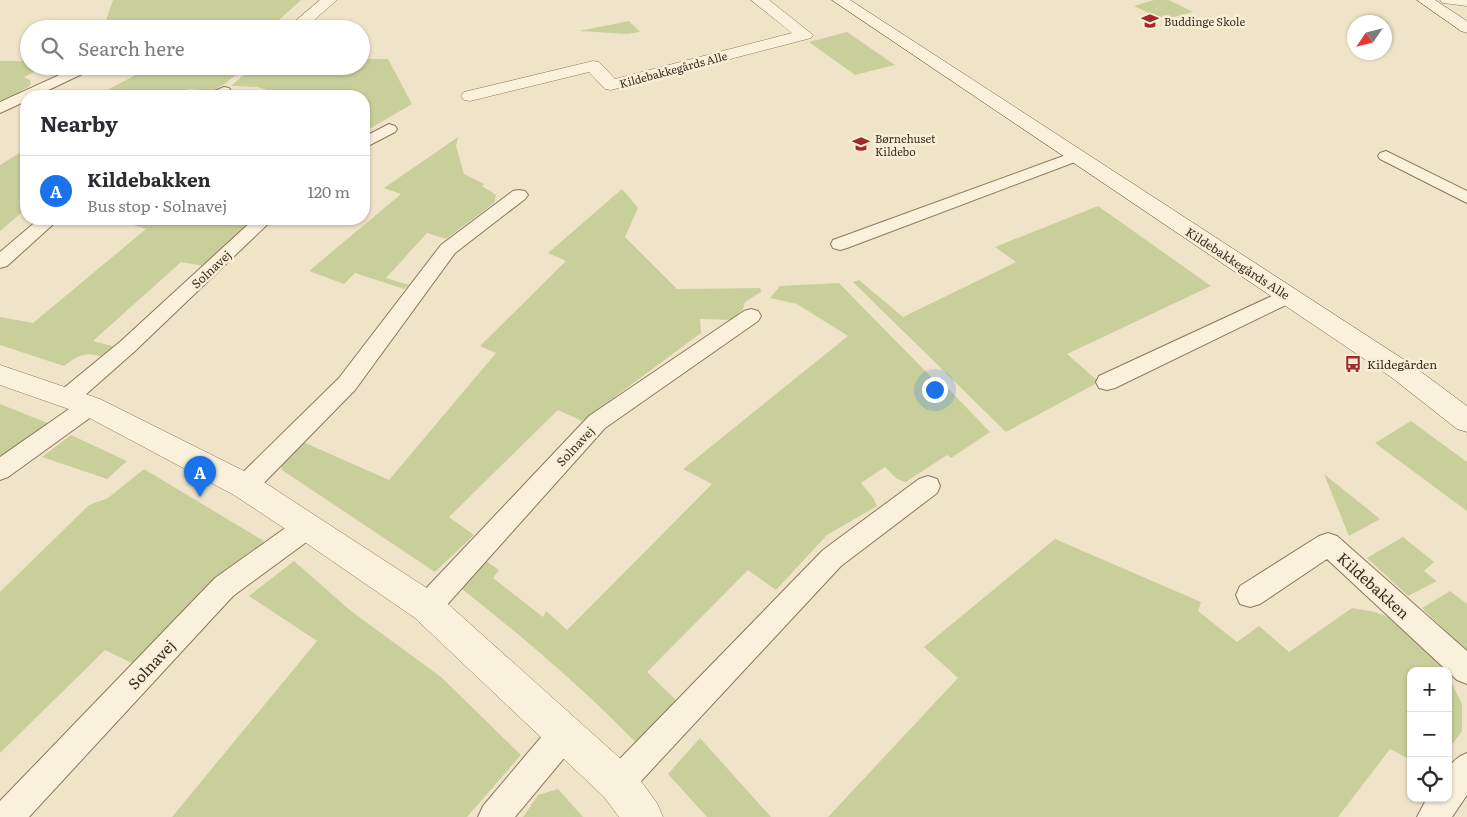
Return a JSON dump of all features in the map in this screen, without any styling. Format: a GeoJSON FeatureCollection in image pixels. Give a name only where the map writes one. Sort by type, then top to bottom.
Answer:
{"type":"FeatureCollection","features":[{"type":"Feature","properties":{"kind":"street"},"geometry":{"type":"LineString","coordinates":[[305,20],[329,0]]}},
{"type":"Feature","properties":{"kind":"street","name":"Kildebakkegårds Alle"},"geometry":{"type":"LineString","coordinates":[[762,2],[781,0]]}},
{"type":"Feature","properties":{"kind":"street","name":"Kildebakkegårds Alle"},"geometry":{"type":"LineString","coordinates":[[840,0],[1400,370],[1467,421]]}},
{"type":"Feature","properties":{"kind":"street"},"geometry":{"type":"LineString","coordinates":[[1425,0],[1467,28]]}},
{"type":"Feature","properties":{"kind":"street"},"geometry":{"type":"LineString","coordinates":[[1448,0],[1467,1]]}},
{"type":"Feature","properties":{"kind":"street"},"geometry":{"type":"LineString","coordinates":[[1448,0],[1467,13]]}},
{"type":"Feature","properties":{"kind":"street","name":"Kildebakkegårds Alle"},"geometry":{"type":"LineString","coordinates":[[470,96],[593,66],[611,85],[805,34],[762,2]]}},
{"type":"Feature","properties":{"kind":"street","name":"Kildebakkegårds Alle"},"geometry":{"type":"LineString","coordinates":[[1400,370],[1467,399]]}},
{"type":"Feature","properties":{"kind":"street"},"geometry":{"type":"LineString","coordinates":[[0,374],[78,402],[245,486],[427,607],[618,783],[643,817]]}},
{"type":"Feature","properties":{"kind":"lane"},"geometry":{"type":"LineString","coordinates":[[37,90],[69,75]]}},
{"type":"Feature","properties":{"kind":"lane"},"geometry":{"type":"LineString","coordinates":[[0,108],[20,98]]}},
{"type":"Feature","properties":{"kind":"lane"},"geometry":{"type":"LineString","coordinates":[[370,140],[389,129]]}},
{"type":"Feature","properties":{"kind":"lane"},"geometry":{"type":"LineString","coordinates":[[840,244],[1077,156]]}},
{"type":"Feature","properties":{"kind":"lane"},"geometry":{"type":"LineString","coordinates":[[1386,156],[1467,198]]}},
{"type":"Feature","properties":{"kind":"lane"},"geometry":{"type":"LineString","coordinates":[[245,486],[347,384],[448,249],[519,195]]}},
{"type":"Feature","properties":{"kind":"lane"},"geometry":{"type":"LineString","coordinates":[[0,262],[43,225]]}},
{"type":"Feature","properties":{"kind":"lane","name":"Solnavej"},"geometry":{"type":"LineString","coordinates":[[0,470],[78,402],[128,346],[258,225]]}},
{"type":"Feature","properties":{"kind":"lane"},"geometry":{"type":"LineString","coordinates":[[1108,382],[1287,296]]}},
{"type":"Feature","properties":{"kind":"lane","name":"Solnavej"},"geometry":{"type":"LineString","coordinates":[[427,607],[597,422],[750,316]]}},
{"type":"Feature","properties":{"kind":"lane"},"geometry":{"type":"LineString","coordinates":[[618,783],[832,558],[928,486]]}},
{"type":"Feature","properties":{"kind":"lane","name":"Solnavej"},"geometry":{"type":"LineString","coordinates":[[7,817],[224,587],[307,527]]}},
{"type":"Feature","properties":{"kind":"lane","name":"Kildebakken"},"geometry":{"type":"LineString","coordinates":[[1250,595],[1328,544],[1467,670]]}},
{"type":"Feature","properties":{"kind":"lane"},"geometry":{"type":"LineString","coordinates":[[494,817],[564,734]]}},
{"type":"Feature","properties":{"kind":"lane"},"geometry":{"type":"LineString","coordinates":[[1452,790],[1467,769]]}},
{"type":"Feature","properties":{"kind":"lane"},"geometry":{"type":"LineString","coordinates":[[1433,817],[1444,802]]}},
{"type":"Feature","properties":{"kind":"green space"},"geometry":{"type":"Polygon","coordinates":[[[113,0],[301,0],[279,20],[106,20],[113,0]]]}},
{"type":"Feature","properties":{"kind":"green space"},"geometry":{"type":"Polygon","coordinates":[[[1154,0],[1169,0],[1193,12],[1163,20],[1134,6],[1154,0]]]}},
{"type":"Feature","properties":{"kind":"green space"},"geometry":{"type":"Polygon","coordinates":[[[629,21],[640,32],[628,34],[579,31],[629,21]]]}},
{"type":"Feature","properties":{"kind":"green space"},"geometry":{"type":"Polygon","coordinates":[[[847,32],[895,65],[855,75],[809,42],[847,32]]]}},
{"type":"Feature","properties":{"kind":"green space"},"geometry":{"type":"Polygon","coordinates":[[[370,59],[388,59],[412,104],[370,128],[370,90],[268,90],[257,87],[231,86],[244,75],[370,75],[370,59]]]}},
{"type":"Feature","properties":{"kind":"green space"},"geometry":{"type":"Polygon","coordinates":[[[0,61],[20,61],[20,75],[28,75],[24,77],[30,80],[31,84],[0,103],[0,61]]]}},
{"type":"Feature","properties":{"kind":"green space"},"geometry":{"type":"Polygon","coordinates":[[[136,75],[236,75],[214,90],[107,90],[136,75]]]}},
{"type":"Feature","properties":{"kind":"green space"},"geometry":{"type":"Polygon","coordinates":[[[458,137],[456,146],[464,174],[484,184],[482,186],[496,195],[494,203],[446,239],[427,233],[386,278],[409,285],[404,289],[355,273],[344,284],[309,271],[364,225],[370,225],[370,220],[401,194],[384,188],[458,137]]]}},
{"type":"Feature","properties":{"kind":"green space"},"geometry":{"type":"Polygon","coordinates":[[[20,153],[20,214],[0,231],[0,165],[20,153]]]}},
{"type":"Feature","properties":{"kind":"green space"},"geometry":{"type":"Polygon","coordinates":[[[622,189],[638,208],[625,237],[677,289],[760,288],[761,292],[745,302],[743,309],[732,320],[700,319],[701,333],[582,421],[558,410],[449,517],[474,535],[435,572],[282,470],[281,466],[303,442],[389,480],[496,353],[480,346],[566,261],[548,253],[622,189]]]}},
{"type":"Feature","properties":{"kind":"green space"},"geometry":{"type":"Polygon","coordinates":[[[1098,206],[1211,286],[1067,354],[1099,382],[1006,432],[853,282],[859,280],[903,317],[1016,262],[995,247],[1098,206]]]}},
{"type":"Feature","properties":{"kind":"green space"},"geometry":{"type":"Polygon","coordinates":[[[133,225],[250,225],[231,244],[204,266],[181,262],[93,341],[116,347],[105,358],[88,354],[79,356],[64,366],[0,345],[0,317],[33,323],[146,229],[133,225]]]}},
{"type":"Feature","properties":{"kind":"green space"},"geometry":{"type":"Polygon","coordinates":[[[839,283],[935,381],[939,379],[990,432],[951,458],[947,455],[906,482],[897,479],[885,467],[861,483],[874,499],[877,506],[827,535],[776,590],[748,570],[647,672],[677,701],[638,745],[553,664],[462,589],[485,560],[499,570],[493,578],[543,617],[546,611],[567,630],[712,484],[683,469],[848,336],[797,304],[770,298],[780,286],[839,283]]]}},
{"type":"Feature","properties":{"kind":"green space"},"geometry":{"type":"Polygon","coordinates":[[[0,404],[50,424],[0,461],[0,404]]]}},
{"type":"Feature","properties":{"kind":"green space"},"geometry":{"type":"Polygon","coordinates":[[[1411,421],[1467,462],[1467,511],[1375,443],[1411,421]]]}},
{"type":"Feature","properties":{"kind":"green space"},"geometry":{"type":"Polygon","coordinates":[[[71,435],[127,461],[107,479],[42,457],[71,435]]]}},
{"type":"Feature","properties":{"kind":"green space"},"geometry":{"type":"Polygon","coordinates":[[[144,469],[264,541],[243,559],[136,665],[105,650],[0,753],[0,592],[89,505],[108,498],[144,469]]]}},
{"type":"Feature","properties":{"kind":"green space"},"geometry":{"type":"Polygon","coordinates":[[[1324,474],[1380,519],[1349,536],[1324,474]]]}},
{"type":"Feature","properties":{"kind":"green space"},"geometry":{"type":"Polygon","coordinates":[[[1403,537],[1434,562],[1424,571],[1437,581],[1408,596],[1367,558],[1403,537]]]}},
{"type":"Feature","properties":{"kind":"green space"},"geometry":{"type":"Polygon","coordinates":[[[1055,539],[1201,602],[1198,611],[1237,642],[1259,626],[1289,652],[1352,608],[1376,612],[1399,624],[1442,667],[1407,667],[1407,758],[1390,749],[1338,817],[828,817],[958,678],[924,647],[1055,539]]]}},
{"type":"Feature","properties":{"kind":"green space"},"geometry":{"type":"Polygon","coordinates":[[[294,561],[351,611],[441,677],[521,755],[467,817],[172,817],[317,641],[249,596],[294,561]]]}},
{"type":"Feature","properties":{"kind":"green space"},"geometry":{"type":"Polygon","coordinates":[[[1450,591],[1467,604],[1467,652],[1422,608],[1450,591]]]}},
{"type":"Feature","properties":{"kind":"green space"},"geometry":{"type":"Polygon","coordinates":[[[1452,683],[1462,704],[1462,731],[1452,745],[1452,683]]]}},
{"type":"Feature","properties":{"kind":"green space"},"geometry":{"type":"Polygon","coordinates":[[[700,738],[771,817],[707,817],[668,774],[700,738]]]}},
{"type":"Feature","properties":{"kind":"green space"},"geometry":{"type":"Polygon","coordinates":[[[558,789],[583,817],[523,817],[538,795],[558,789]]]}},
{"type":"Feature","properties":{"kind":"place","name":"Buddinge Skole"},"geometry":{"type":"Point","coordinates":[1150,21]}},
{"type":"Feature","properties":{"kind":"place","name":"Børnehuset Kildebo"},"geometry":{"type":"Point","coordinates":[861,144]}},
{"type":"Feature","properties":{"kind":"place","name":"Kildegården"},"geometry":{"type":"Point","coordinates":[1353,364]}},
{"type":"Feature","properties":{"kind":"place","name":"Kildebakken"},"geometry":{"type":"Point","coordinates":[200,497]}}]}
